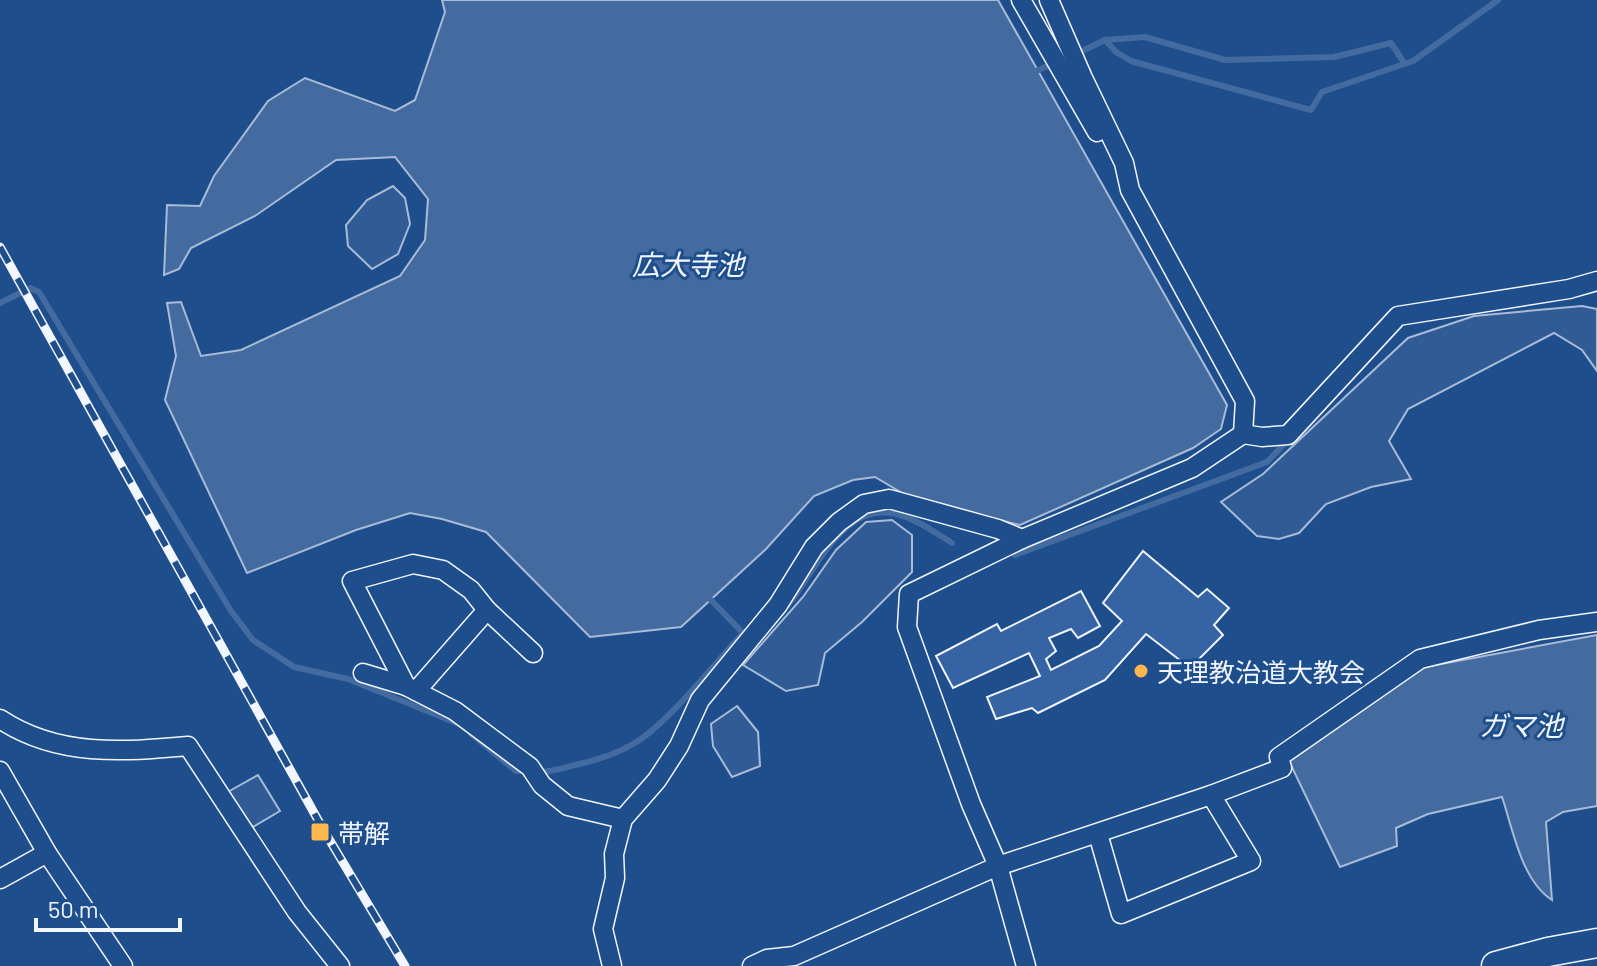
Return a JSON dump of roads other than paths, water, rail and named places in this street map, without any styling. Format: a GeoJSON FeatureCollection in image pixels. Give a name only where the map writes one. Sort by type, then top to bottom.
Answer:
{"type":"FeatureCollection","features":[{"type":"Feature","properties":{"kind":"main road"},"geometry":{"type":"LineString","coordinates":[[1496,966],[1597,943]]}},
{"type":"Feature","properties":{"kind":"street"},"geometry":{"type":"LineString","coordinates":[[1021,0],[1130,190],[1245,401],[1243,434]]}},
{"type":"Feature","properties":{"kind":"street"},"geometry":{"type":"LineString","coordinates":[[1049,0],[1124,163],[1130,190]]}},
{"type":"Feature","properties":{"kind":"street"},"geometry":{"type":"LineString","coordinates":[[1026,966],[998,866],[971,804],[907,627],[909,594],[1022,539],[1192,468],[1243,434],[1262,437],[1288,435],[1398,316],[1569,289],[1597,281]]}},
{"type":"Feature","properties":{"kind":"street"},"geometry":{"type":"LineString","coordinates":[[612,966],[603,929],[615,878],[614,854],[623,819],[657,780],[679,746],[700,700],[778,605],[814,547],[839,522],[864,504],[889,499],[998,529],[1022,539]]}},
{"type":"Feature","properties":{"kind":"street"},"geometry":{"type":"LineString","coordinates":[[411,689],[352,581],[413,564],[443,570],[471,590],[487,610],[533,653]]}},
{"type":"Feature","properties":{"kind":"street"},"geometry":{"type":"LineString","coordinates":[[411,689],[487,610]]}},
{"type":"Feature","properties":{"kind":"street"},"geometry":{"type":"LineString","coordinates":[[752,966],[767,959],[794,956],[998,866],[1282,768],[1279,757],[1420,659],[1539,630],[1597,622]]}},
{"type":"Feature","properties":{"kind":"street"},"geometry":{"type":"LineString","coordinates":[[363,673],[411,689],[455,711],[530,767],[542,785],[568,806],[623,819]]}},
{"type":"Feature","properties":{"kind":"street"},"geometry":{"type":"LineString","coordinates":[[0,719],[50,743],[91,750],[188,746],[297,912],[340,966]]}},
{"type":"Feature","properties":{"kind":"street"},"geometry":{"type":"LineString","coordinates":[[0,771],[47,853],[119,964]]}},
{"type":"Feature","properties":{"kind":"street"},"geometry":{"type":"LineString","coordinates":[[1098,834],[1121,914],[1251,861],[1211,795]]}},
{"type":"Feature","properties":{"kind":"street"},"geometry":{"type":"LineString","coordinates":[[0,879],[47,853]]}},
{"type":"Feature","properties":{"kind":"water","name":"広大寺池"},"geometry":{"type":"Polygon","coordinates":[[[442,0],[998,0],[1227,405],[1221,429],[1193,448],[1020,525],[914,500],[875,477],[853,480],[814,496],[766,549],[681,627],[590,637],[486,532],[410,513],[356,530],[247,573],[165,400],[176,356],[167,303],[181,302],[201,356],[241,350],[400,276],[425,240],[428,199],[395,157],[336,160],[255,216],[191,248],[179,269],[164,275],[167,205],[200,206],[214,176],[268,101],[305,78],[395,111],[415,100],[445,12],[442,0]]]}},
{"type":"Feature","properties":{"kind":"water","name":"ガマ池"},"geometry":{"type":"Polygon","coordinates":[[[1597,635],[1597,806],[1563,812],[1546,822],[1552,900],[1541,891],[1525,867],[1502,797],[1428,814],[1396,828],[1397,846],[1340,867],[1288,759],[1425,667],[1597,635]]]}},
{"type":"Feature","properties":{"kind":"waterway"},"geometry":{"type":"LineString","coordinates":[[1105,40],[1116,52],[1131,61],[1311,110],[1322,92],[1413,61],[1498,0]]}},
{"type":"Feature","properties":{"kind":"waterway"},"geometry":{"type":"LineString","coordinates":[[1076,54],[1105,40],[1145,37],[1225,60],[1334,57],[1391,43],[1405,64]]}},
{"type":"Feature","properties":{"kind":"waterway"},"geometry":{"type":"LineString","coordinates":[[1032,73],[1054,63]]}},
{"type":"Feature","properties":{"kind":"waterway"},"geometry":{"type":"LineString","coordinates":[[0,303],[30,288],[39,292],[231,611],[253,640],[294,667],[348,679],[459,724]]}},
{"type":"Feature","properties":{"kind":"waterway"},"geometry":{"type":"LineString","coordinates":[[1015,555],[1267,462],[1289,439]]}},
{"type":"Feature","properties":{"kind":"waterway"},"geometry":{"type":"LineString","coordinates":[[787,606],[834,540],[864,516],[882,512],[903,516],[952,543]]}},
{"type":"Feature","properties":{"kind":"waterway"},"geometry":{"type":"LineString","coordinates":[[538,772],[552,771],[619,751],[647,735],[676,708],[743,633],[706,595]]}},
{"type":"Feature","properties":{"kind":"waterway"},"geometry":{"type":"LineString","coordinates":[[471,734],[516,771],[527,771]]}},
{"type":"Feature","properties":{"kind":"railway"},"geometry":{"type":"LineString","coordinates":[[0,247],[323,829],[405,966]]}},
{"type":"Feature","properties":{"kind":"place","name":"天理教治道大教会"},"geometry":{"type":"Point","coordinates":[1141,671]}},
{"type":"Feature","properties":{"kind":"place","name":"帯解"},"geometry":{"type":"Point","coordinates":[320,832]}}]}
